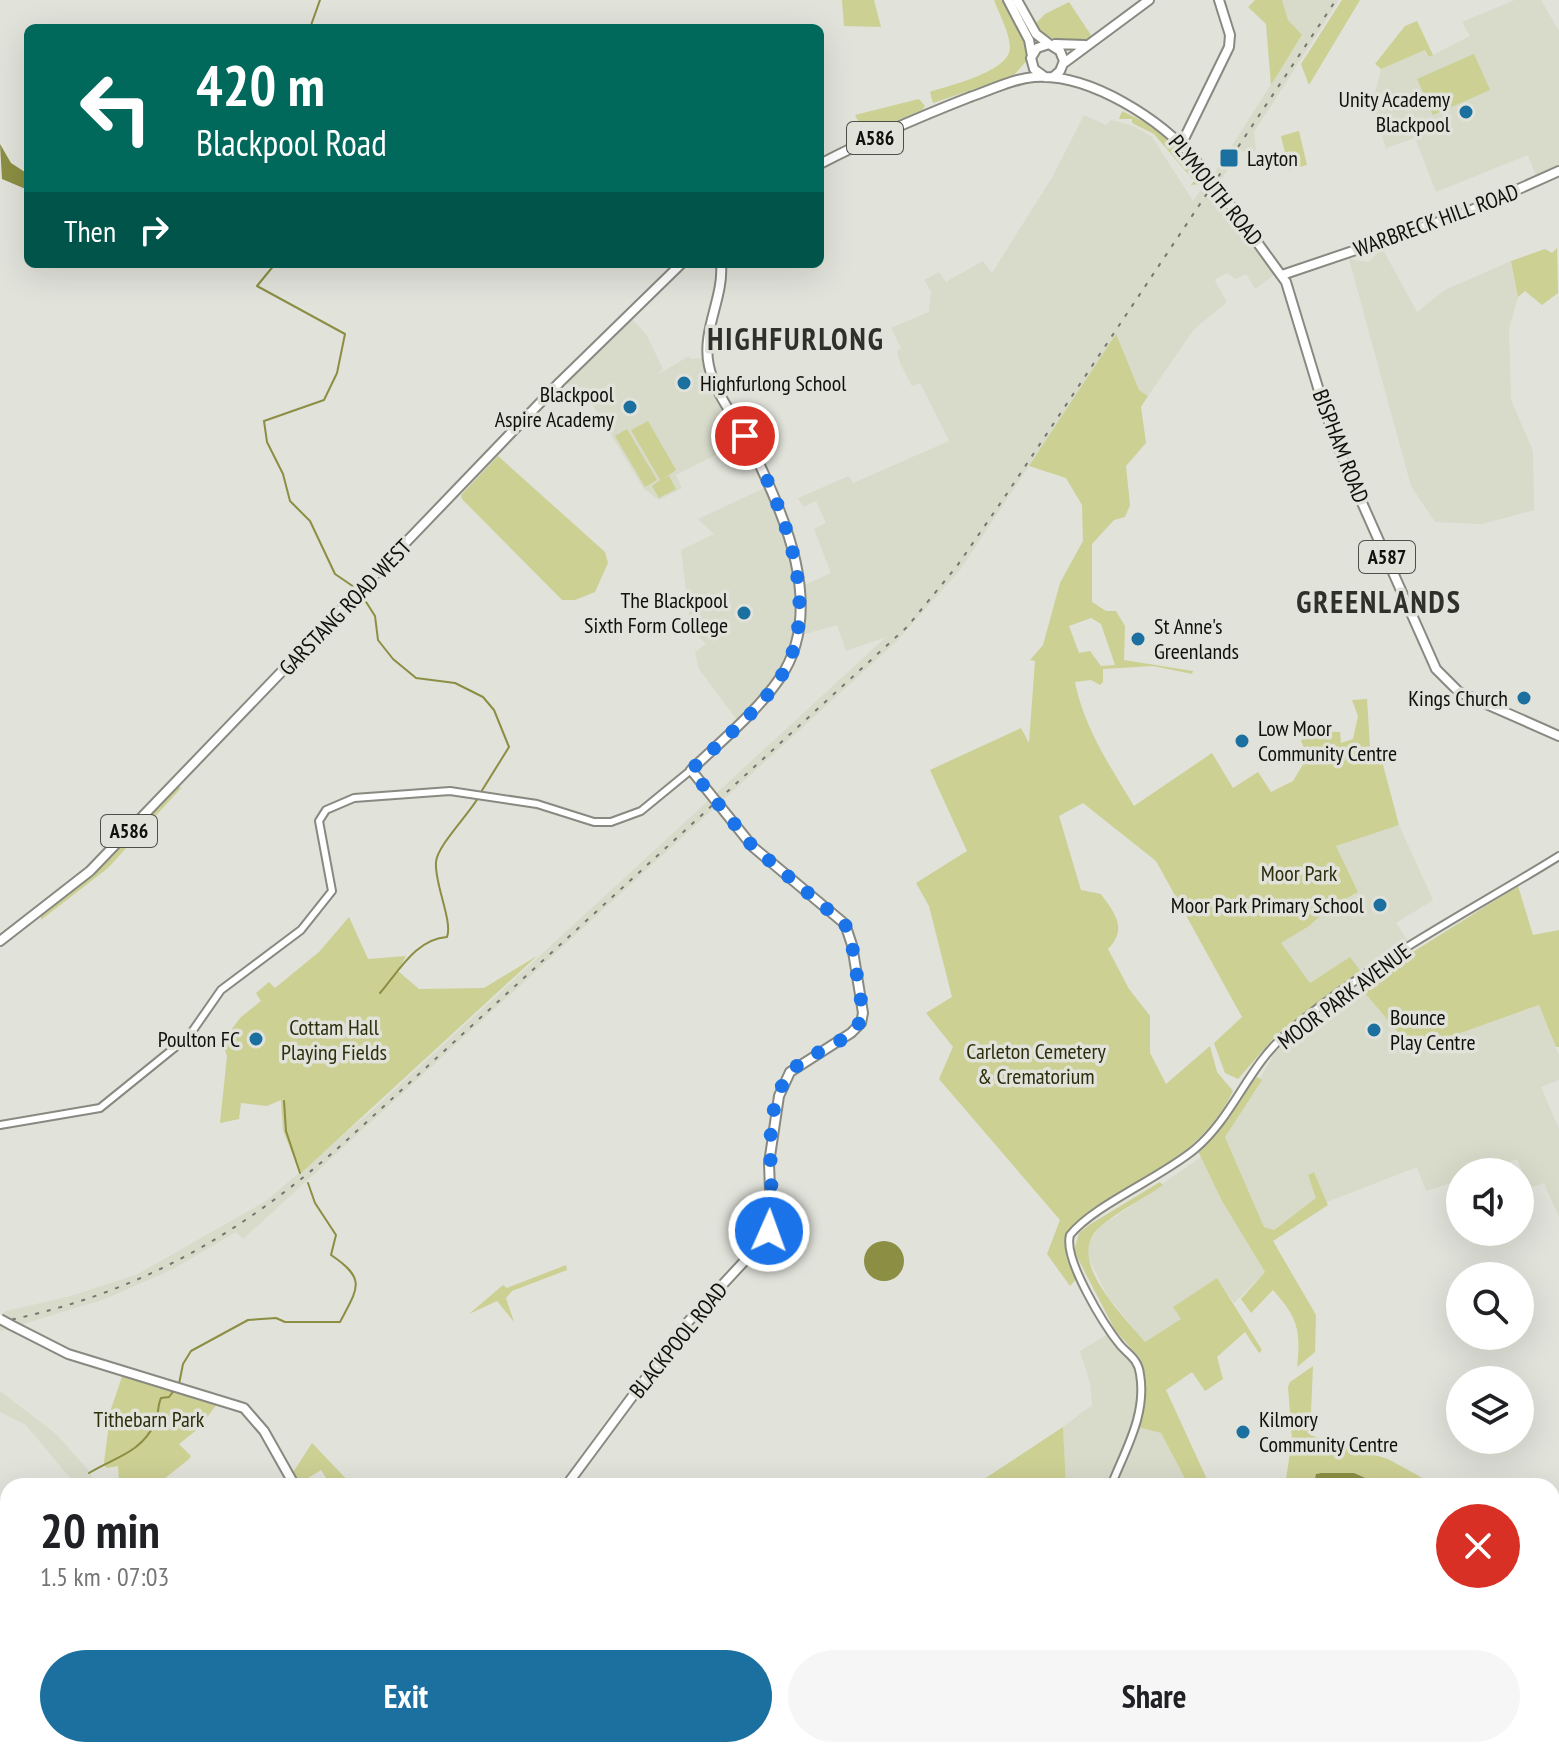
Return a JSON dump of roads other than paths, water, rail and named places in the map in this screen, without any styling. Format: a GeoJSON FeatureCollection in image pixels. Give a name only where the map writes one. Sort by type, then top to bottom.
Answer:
{"type":"FeatureCollection","features":[{"type":"Feature","properties":{"kind":"main road"},"geometry":{"type":"LineString","coordinates":[[1008,0],[1029,40],[1034,69],[1049,77],[1149,0]]}},
{"type":"Feature","properties":{"kind":"main road"},"geometry":{"type":"LineString","coordinates":[[1017,0],[1036,34],[1060,51],[1072,79]]}},
{"type":"Feature","properties":{"kind":"main road"},"geometry":{"type":"LineString","coordinates":[[1185,144],[1225,57],[1230,35],[1219,0]]}},
{"type":"Feature","properties":{"kind":"main road"},"geometry":{"type":"LineString","coordinates":[[1016,80],[1037,48],[1050,44],[1087,45]]}},
{"type":"Feature","properties":{"kind":"main road","name":"PLYMOUTH ROAD"},"geometry":{"type":"LineString","coordinates":[[1049,77],[1072,79],[1156,122],[1185,144],[1273,260],[1285,271]]}},
{"type":"Feature","properties":{"kind":"main road","name":"A586"},"geometry":{"type":"LineString","coordinates":[[824,162],[931,112],[1016,80],[1049,77]]}},
{"type":"Feature","properties":{"kind":"main road","name":"WARBRECK HILL ROAD"},"geometry":{"type":"LineString","coordinates":[[1285,271],[1465,213],[1559,171]]}},
{"type":"Feature","properties":{"kind":"main road","name":"GARSTANG ROAD WEST"},"geometry":{"type":"LineString","coordinates":[[0,941],[90,871],[572,369],[677,268]]}},
{"type":"Feature","properties":{"kind":"main road"},"geometry":{"type":"LineString","coordinates":[[691,770],[736,728],[779,679],[798,636],[794,556],[784,519],[709,366],[708,337],[720,268]]}},
{"type":"Feature","properties":{"kind":"main road","name":"BISPHAM ROAD"},"geometry":{"type":"LineString","coordinates":[[1285,271],[1338,447],[1436,669],[1459,692],[1559,736]]}},
{"type":"Feature","properties":{"kind":"main road","name":"BLACKPOOL ROAD"},"geometry":{"type":"LineString","coordinates":[[572,1478],[686,1324],[764,1240],[771,1217],[769,1163],[779,1096],[790,1072],[851,1033],[861,1023],[863,1013],[852,945],[845,924],[753,847],[691,770]]}},
{"type":"Feature","properties":{"kind":"main road"},"geometry":{"type":"LineString","coordinates":[[0,1319],[68,1354],[244,1408],[264,1431],[290,1478]]}},
{"type":"Feature","properties":{"kind":"street"},"geometry":{"type":"LineString","coordinates":[[0,1125],[100,1108],[189,1036],[221,990],[301,930],[332,891],[319,830],[319,821],[326,810],[354,798],[450,791],[537,804],[594,822],[611,822],[641,811],[691,770]]}},
{"type":"Feature","properties":{"kind":"street","name":"MOOR PARK AVENUE"},"geometry":{"type":"LineString","coordinates":[[1114,1478],[1140,1414],[1140,1372],[1082,1281],[1069,1253],[1068,1239],[1073,1230],[1162,1173],[1218,1127],[1256,1068],[1285,1034],[1404,950],[1559,856]]}},
{"type":"Feature","properties":{"kind":"waterway"},"geometry":{"type":"LineString","coordinates":[[311,24],[320,0]]}},
{"type":"Feature","properties":{"kind":"waterway"},"geometry":{"type":"LineString","coordinates":[[272,268],[257,286],[345,334],[337,373],[324,400],[264,421],[267,442],[283,474],[290,501],[310,521],[335,574],[357,589]]}},
{"type":"Feature","properties":{"kind":"waterway"},"geometry":{"type":"LineString","coordinates":[[361,594],[375,616],[378,640],[393,659],[416,678],[455,683],[483,697],[494,710],[509,747],[481,792]]}},
{"type":"Feature","properties":{"kind":"waterway"},"geometry":{"type":"LineString","coordinates":[[380,993],[417,950],[436,939],[447,937],[448,921],[436,862],[442,848],[478,798]]}},
{"type":"Feature","properties":{"kind":"waterway"},"geometry":{"type":"LineString","coordinates":[[284,1101],[286,1131],[300,1173]]}},
{"type":"Feature","properties":{"kind":"waterway"},"geometry":{"type":"LineString","coordinates":[[179,1384],[183,1364],[191,1351],[248,1320],[276,1318],[285,1322],[340,1322],[356,1285],[350,1271],[331,1255],[336,1235],[315,1203],[308,1183]]}},
{"type":"Feature","properties":{"kind":"waterway"},"geometry":{"type":"LineString","coordinates":[[89,1473],[135,1448],[155,1423],[161,1398],[169,1397],[175,1389]]}},
{"type":"Feature","properties":{"kind":"railway"},"geometry":{"type":"LineString","coordinates":[[0,1322],[51,1310],[143,1277],[228,1232],[308,1174],[907,627],[957,566],[1004,498],[1336,0]]}},
{"type":"Feature","properties":{"kind":"place","name":"Unity Academy Blackpool"},"geometry":{"type":"Point","coordinates":[1466,112]}},
{"type":"Feature","properties":{"kind":"place","name":"Layton"},"geometry":{"type":"Point","coordinates":[1229,158]}},
{"type":"Feature","properties":{"kind":"place","name":"Highfurlong School"},"geometry":{"type":"Point","coordinates":[684,383]}},
{"type":"Feature","properties":{"kind":"place","name":"Blackpool Aspire Academy"},"geometry":{"type":"Point","coordinates":[630,407]}},
{"type":"Feature","properties":{"kind":"place","name":"The Blackpool Sixth Form College"},"geometry":{"type":"Point","coordinates":[744,613]}},
{"type":"Feature","properties":{"kind":"place","name":"St Anne's Greenlands"},"geometry":{"type":"Point","coordinates":[1138,639]}},
{"type":"Feature","properties":{"kind":"place","name":"Kings Church"},"geometry":{"type":"Point","coordinates":[1524,698]}},
{"type":"Feature","properties":{"kind":"place","name":"Low Moor Community Centre"},"geometry":{"type":"Point","coordinates":[1242,741]}},
{"type":"Feature","properties":{"kind":"place","name":"Moor Park Primary School"},"geometry":{"type":"Point","coordinates":[1380,905]}},
{"type":"Feature","properties":{"kind":"place","name":"Bounce Play Centre"},"geometry":{"type":"Point","coordinates":[1374,1030]}},
{"type":"Feature","properties":{"kind":"place","name":"Poulton FC"},"geometry":{"type":"Point","coordinates":[256,1039]}},
{"type":"Feature","properties":{"kind":"place","name":"Kilmory Community Centre"},"geometry":{"type":"Point","coordinates":[1243,1432]}},
{"type":"Feature","properties":{"kind":"district","name":"HIGHFURLONG"},"geometry":{"type":"Point","coordinates":[796,340]}},
{"type":"Feature","properties":{"kind":"district","name":"GREENLANDS"},"geometry":{"type":"Point","coordinates":[1379,603]}},
{"type":"Feature","properties":{"kind":"park label","name":"Moor Park"},"geometry":{"type":"Point","coordinates":[1299,873]}},
{"type":"Feature","properties":{"kind":"park label","name":"Cottam Hall Playing Fields"},"geometry":{"type":"Point","coordinates":[334,1040]}},
{"type":"Feature","properties":{"kind":"park label","name":"Carleton Cemetery & Crematorium"},"geometry":{"type":"Point","coordinates":[1036,1064]}},
{"type":"Feature","properties":{"kind":"park label","name":"Tithebarn Park"},"geometry":{"type":"Point","coordinates":[149,1419]}}]}
